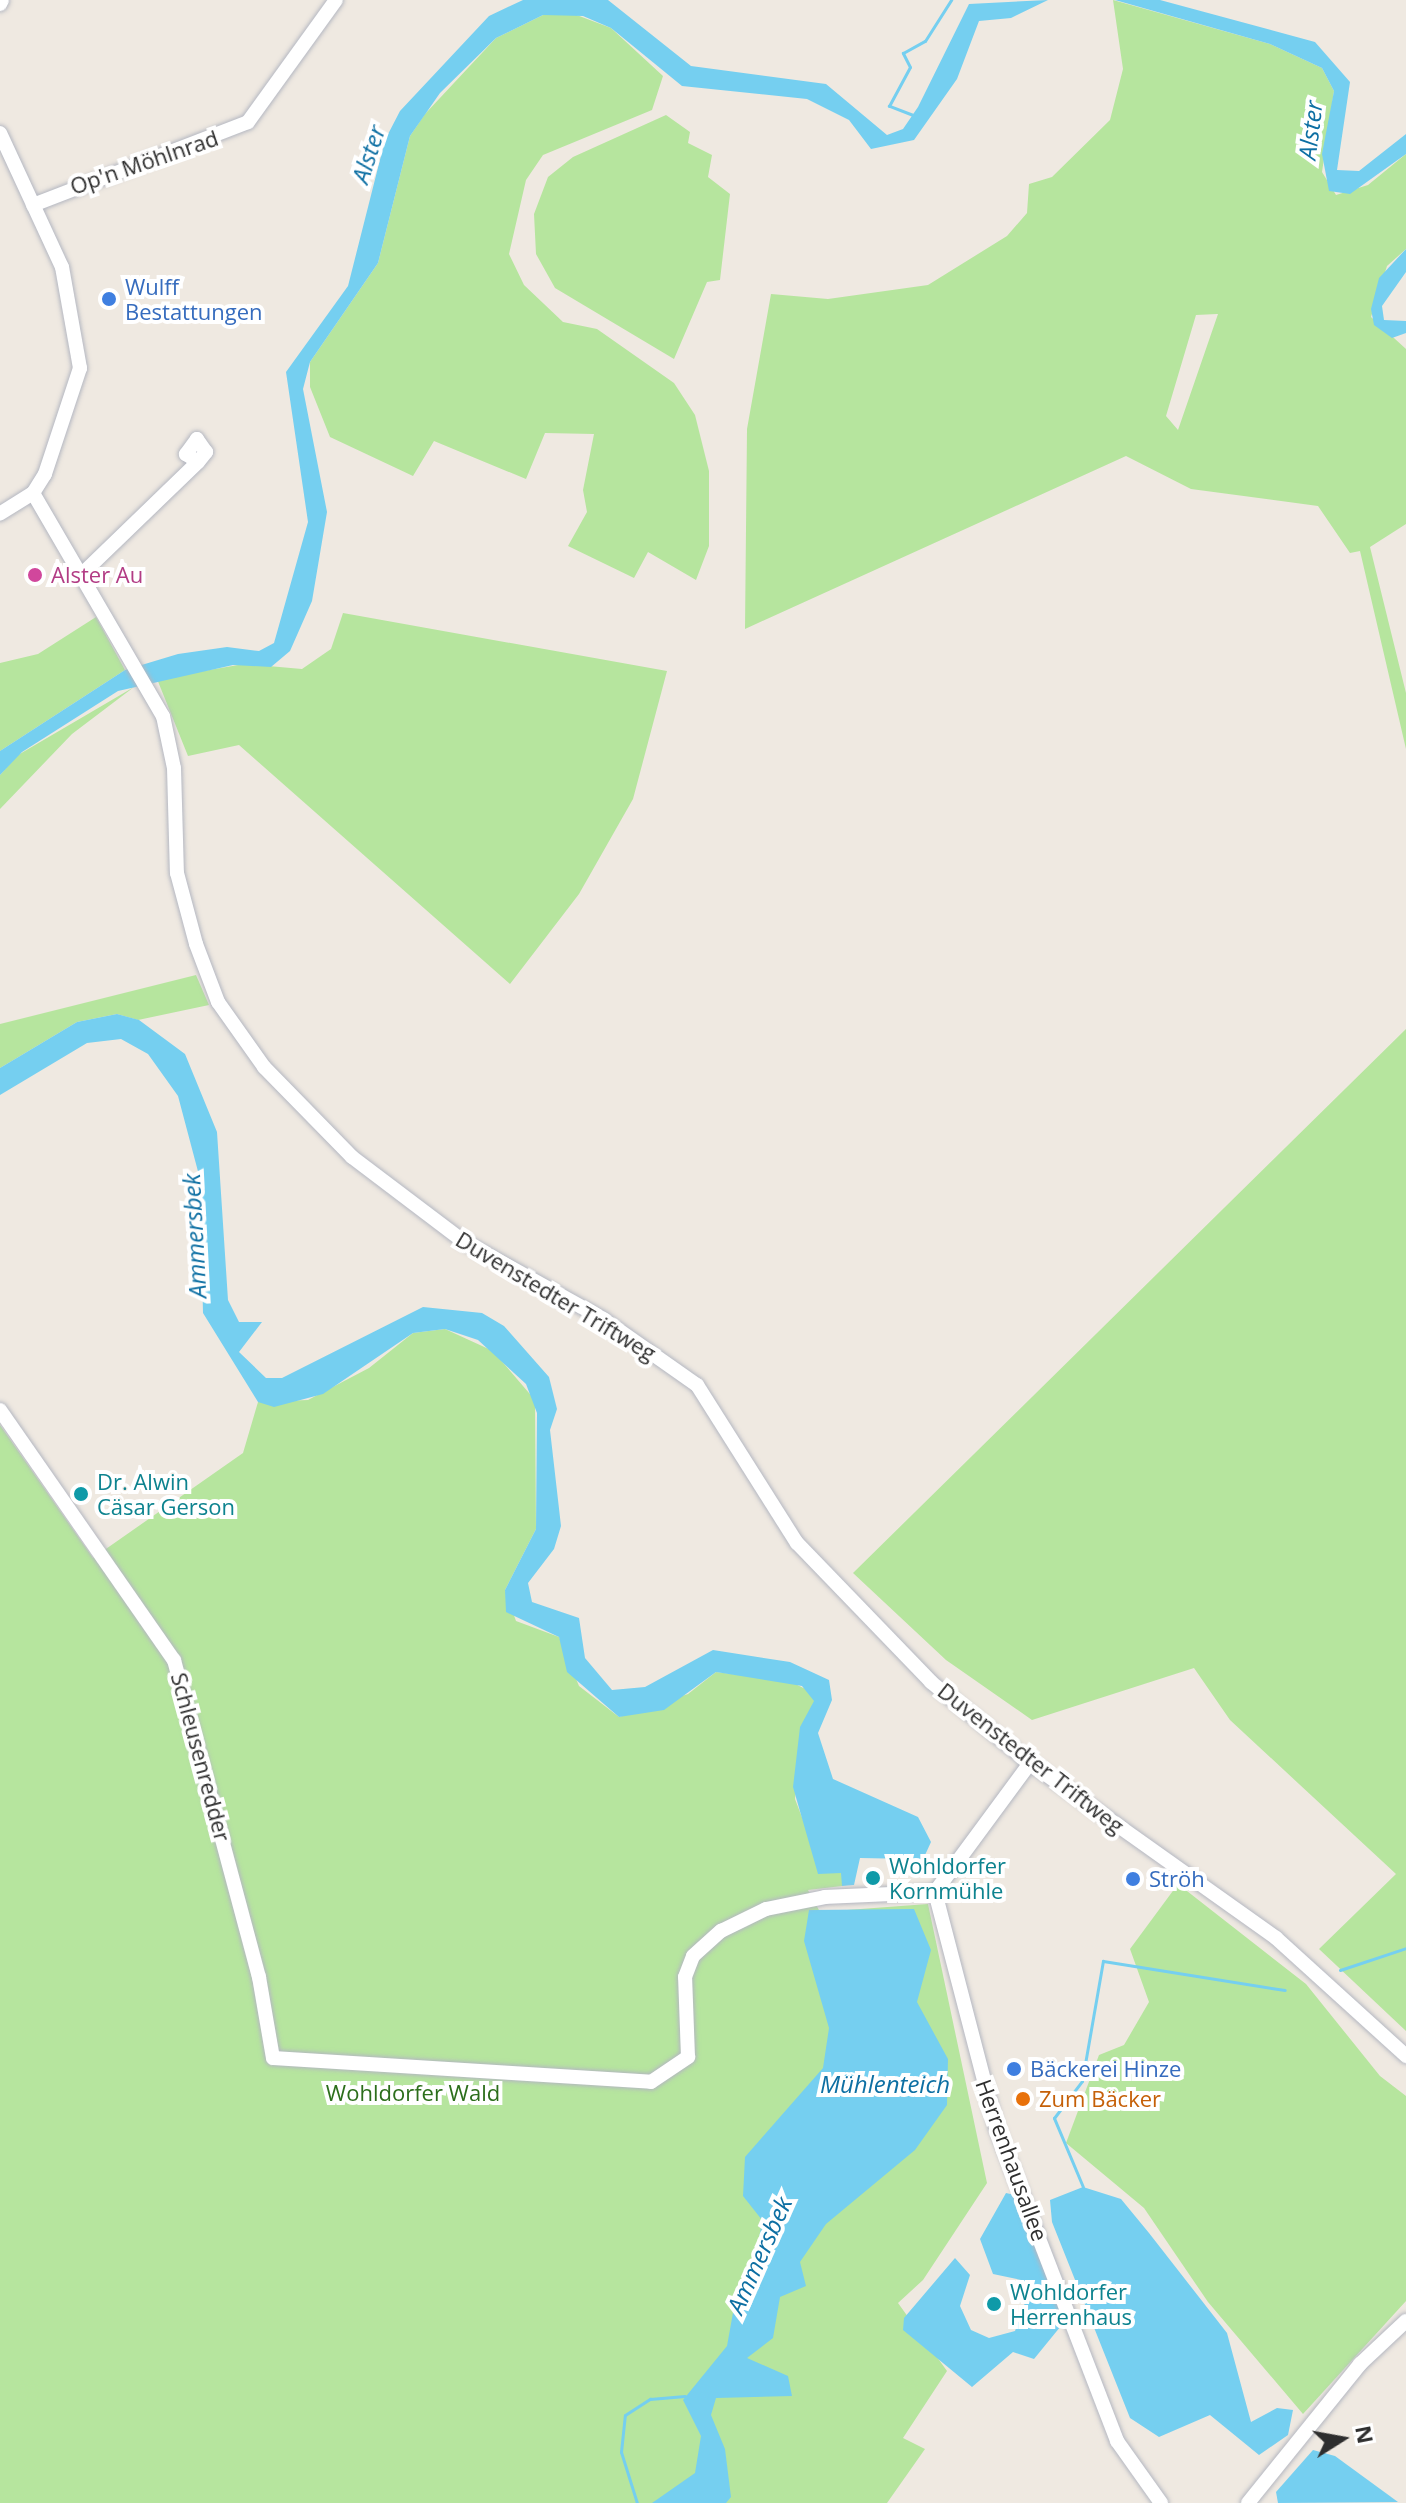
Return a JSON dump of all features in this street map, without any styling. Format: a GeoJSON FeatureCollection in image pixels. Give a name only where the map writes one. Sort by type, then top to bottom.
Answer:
{"type":"FeatureCollection","features":[{"type":"Feature","properties":{"kind":"street","name":"Op'n Möhlnrad"},"geometry":{"type":"LineString","coordinates":[[33,205],[77,182],[186,151],[248,122],[336,0]]}},
{"type":"Feature","properties":{"kind":"street"},"geometry":{"type":"LineString","coordinates":[[0,133],[71,296],[80,368],[33,493],[0,514]]}},
{"type":"Feature","properties":{"kind":"street"},"geometry":{"type":"LineString","coordinates":[[82,574],[198,462]]}},
{"type":"Feature","properties":{"kind":"street","name":"Duvenstedter Triftweg"},"geometry":{"type":"LineString","coordinates":[[33,493],[157,702],[172,750],[177,873],[196,944],[218,1002],[264,1067],[352,1157],[463,1241],[603,1319],[697,1385],[797,1543],[931,1682],[1030,1763],[1276,1938],[1406,2056]]}},
{"type":"Feature","properties":{"kind":"street","name":"Schleusenredder"},"geometry":{"type":"LineString","coordinates":[[0,1410],[174,1660],[259,1977],[273,2058],[651,2082],[688,2057],[685,1977],[693,1956],[721,1931],[766,1909],[825,1897],[935,1892]]}},
{"type":"Feature","properties":{"kind":"street"},"geometry":{"type":"LineString","coordinates":[[935,1892],[1030,1763]]}},
{"type":"Feature","properties":{"kind":"street","name":"Herrenhausallee"},"geometry":{"type":"LineString","coordinates":[[935,1892],[996,2127],[1112,2429],[1161,2503]]}},
{"type":"Feature","properties":{"kind":"street"},"geometry":{"type":"LineString","coordinates":[[1248,2503],[1360,2364],[1406,2321]]}},
{"type":"Feature","properties":{"kind":"green space"},"geometry":{"type":"Polygon","coordinates":[[[1113,0],[1270,44],[1322,68],[1334,91],[1322,172],[1336,195],[1368,185],[1406,154],[1406,249],[1387,266],[1371,317],[1406,349],[1406,524],[1370,547],[1406,693],[1406,749],[1360,551],[1350,553],[1318,506],[1191,489],[1126,456],[745,629],[747,429],[771,294],[828,299],[928,285],[1007,236],[1027,213],[1029,184],[1052,177],[1110,120],[1123,69],[1113,0]],[[1218,314],[1196,315],[1166,416],[1178,430],[1218,314]]]}},
{"type":"Feature","properties":{"kind":"green space"},"geometry":{"type":"Polygon","coordinates":[[[574,14],[611,28],[663,76],[652,110],[543,155],[526,180],[509,254],[524,285],[563,322],[597,329],[674,383],[695,415],[709,471],[709,546],[696,580],[648,552],[634,578],[568,546],[587,512],[583,490],[594,434],[545,433],[526,479],[434,441],[413,476],[330,437],[310,387],[310,362],[378,263],[410,136],[425,114],[496,38],[543,15],[574,14]]]}},
{"type":"Feature","properties":{"kind":"green space"},"geometry":{"type":"Polygon","coordinates":[[[666,115],[690,132],[688,143],[712,155],[708,177],[730,194],[720,280],[707,282],[674,359],[555,288],[536,254],[534,214],[548,177],[573,157],[666,115]]]}},
{"type":"Feature","properties":{"kind":"green space"},"geometry":{"type":"Polygon","coordinates":[[[343,613],[667,671],[633,799],[579,894],[510,984],[239,745],[188,756],[157,679],[244,664],[302,669],[331,649],[343,613]]]}},
{"type":"Feature","properties":{"kind":"green space"},"geometry":{"type":"Polygon","coordinates":[[[96,617],[125,670],[0,751],[0,663],[38,654],[96,617]]]}},
{"type":"Feature","properties":{"kind":"green space"},"geometry":{"type":"Polygon","coordinates":[[[134,687],[72,734],[0,809],[0,775],[18,755],[134,687]]]}},
{"type":"Feature","properties":{"kind":"green space"},"geometry":{"type":"Polygon","coordinates":[[[196,975],[209,1005],[138,1020],[117,1014],[77,1022],[0,1068],[0,1024],[196,975]]]}},
{"type":"Feature","properties":{"kind":"green space"},"geometry":{"type":"Polygon","coordinates":[[[1406,1029],[1406,2031],[1319,1949],[1396,1874],[1230,1720],[1194,1668],[1032,1720],[946,1660],[853,1573],[1406,1029]]]}},
{"type":"Feature","properties":{"kind":"green space","name":"Wohldorfer Wald"},"geometry":{"type":"Polygon","coordinates":[[[445,1329],[493,1351],[535,1400],[536,1529],[505,1590],[516,1621],[559,1637],[579,1686],[619,1717],[688,1694],[716,1672],[789,1681],[820,1696],[800,1744],[795,1799],[816,1854],[842,1873],[842,1886],[808,1890],[820,1912],[928,1904],[987,2183],[923,2280],[898,2303],[947,2371],[903,2438],[925,2449],[887,2503],[0,2503],[0,1425],[93,1558],[243,1453],[258,1402],[308,1400],[369,1368],[413,1333],[445,1329]]]}},
{"type":"Feature","properties":{"kind":"green space"},"geometry":{"type":"Polygon","coordinates":[[[1178,1884],[1306,1984],[1380,2076],[1406,2096],[1406,2301],[1303,2414],[1208,2302],[1144,2208],[1066,2143],[1099,2055],[1124,2045],[1149,2002],[1130,1949],[1178,1884]]]}},
{"type":"Feature","properties":{"kind":"water"},"geometry":{"type":"Polygon","coordinates":[[[523,0],[608,0],[691,66],[826,84],[887,135],[903,129],[918,107],[969,4],[1048,0],[1011,18],[979,21],[957,79],[914,140],[871,149],[849,120],[807,99],[682,86],[611,28],[583,16],[543,15],[496,38],[440,93],[410,136],[378,263],[310,362],[303,389],[327,512],[312,601],[290,651],[271,667],[233,665],[118,691],[22,752],[0,775],[0,751],[125,670],[178,654],[227,647],[259,651],[274,643],[308,522],[286,372],[348,286],[385,140],[400,111],[489,16],[523,0]]]}},
{"type":"Feature","properties":{"kind":"water"},"geometry":{"type":"Polygon","coordinates":[[[1115,0],[1160,0],[1315,42],[1350,82],[1337,170],[1359,171],[1406,134],[1406,154],[1350,194],[1329,191],[1322,154],[1334,91],[1322,68],[1270,44],[1115,0]]]}},
{"type":"Feature","properties":{"kind":"water"},"geometry":{"type":"Polygon","coordinates":[[[1406,249],[1406,272],[1382,306],[1384,320],[1406,321],[1406,333],[1392,338],[1374,325],[1371,309],[1379,278],[1406,249]]]}},
{"type":"Feature","properties":{"kind":"water"},"geometry":{"type":"Polygon","coordinates":[[[117,1014],[139,1020],[185,1054],[217,1132],[228,1300],[239,1322],[262,1322],[239,1352],[266,1378],[282,1378],[423,1307],[482,1313],[504,1326],[549,1377],[557,1409],[550,1430],[561,1526],[554,1549],[528,1583],[532,1602],[579,1618],[585,1658],[612,1690],[645,1687],[713,1650],[790,1662],[829,1680],[832,1700],[818,1733],[833,1779],[918,1817],[931,1842],[920,1866],[912,1859],[860,1858],[854,1885],[842,1886],[841,1873],[818,1874],[793,1787],[800,1727],[814,1701],[802,1686],[716,1672],[664,1710],[619,1717],[567,1672],[559,1637],[506,1612],[505,1590],[536,1529],[537,1413],[526,1384],[478,1340],[445,1329],[413,1333],[323,1394],[274,1407],[258,1402],[203,1313],[200,1179],[178,1096],[148,1054],[121,1039],[87,1043],[0,1095],[0,1068],[77,1022],[117,1014]]]}},
{"type":"Feature","properties":{"kind":"water","name":"Mühlenteich"},"geometry":{"type":"Polygon","coordinates":[[[914,1909],[931,1950],[917,2002],[948,2059],[947,2105],[915,2150],[826,2224],[800,2262],[806,2286],[780,2297],[773,2338],[747,2358],[788,2376],[792,2396],[716,2398],[711,2415],[725,2449],[731,2497],[726,2503],[652,2503],[695,2473],[701,2436],[683,2400],[727,2346],[736,2296],[753,2277],[762,2220],[743,2196],[745,2157],[823,2068],[829,2028],[804,1941],[809,1910],[914,1909]]]}},
{"type":"Feature","properties":{"kind":"water"},"geometry":{"type":"Polygon","coordinates":[[[1083,2187],[1121,2199],[1227,2333],[1251,2422],[1277,2408],[1293,2410],[1288,2435],[1259,2455],[1210,2415],[1159,2437],[1130,2418],[1052,2222],[1050,2200],[1083,2187]]]}},
{"type":"Feature","properties":{"kind":"water"},"geometry":{"type":"Polygon","coordinates":[[[1006,2193],[1015,2195],[1065,2321],[1034,2359],[1013,2352],[972,2387],[903,2330],[904,2318],[955,2258],[970,2275],[960,2306],[971,2330],[989,2338],[1015,2331],[1028,2294],[1021,2280],[993,2274],[980,2239],[1006,2193]]]}},
{"type":"Feature","properties":{"kind":"water"},"geometry":{"type":"Polygon","coordinates":[[[1313,2450],[1335,2456],[1398,2502],[1278,2503],[1276,2492],[1313,2450]]]}},
{"type":"Feature","properties":{"kind":"waterway"},"geometry":{"type":"LineString","coordinates":[[913,115],[889,106],[910,67],[903,53],[925,41],[951,0]]}},
{"type":"Feature","properties":{"kind":"waterway"},"geometry":{"type":"LineString","coordinates":[[1340,1970],[1406,1948]]}},
{"type":"Feature","properties":{"kind":"waterway"},"geometry":{"type":"LineString","coordinates":[[1083,2187],[1054,2118],[1082,2081],[1103,1961],[1285,1990]]}},
{"type":"Feature","properties":{"kind":"waterway","name":"Ammersbek"},"geometry":{"type":"LineString","coordinates":[[637,2503],[621,2452],[625,2415],[650,2399],[685,2396]]}},
{"type":"Feature","properties":{"kind":"place","name":"Wulff Bestattungen"},"geometry":{"type":"Point","coordinates":[109,299]}},
{"type":"Feature","properties":{"kind":"place","name":"Alster Au"},"geometry":{"type":"Point","coordinates":[35,575]}},
{"type":"Feature","properties":{"kind":"place","name":"Dr. Alwin Cäsar Gerson"},"geometry":{"type":"Point","coordinates":[81,1494]}},
{"type":"Feature","properties":{"kind":"place","name":"Wohldorfer Kornmühle"},"geometry":{"type":"Point","coordinates":[873,1878]}},
{"type":"Feature","properties":{"kind":"place","name":"Ströh"},"geometry":{"type":"Point","coordinates":[1133,1879]}},
{"type":"Feature","properties":{"kind":"place","name":"Bäckerei Hinze"},"geometry":{"type":"Point","coordinates":[1014,2069]}},
{"type":"Feature","properties":{"kind":"place","name":"Zum Bäcker"},"geometry":{"type":"Point","coordinates":[1023,2099]}},
{"type":"Feature","properties":{"kind":"place","name":"Wohldorfer Herrenhaus"},"geometry":{"type":"Point","coordinates":[994,2304]}},
{"type":"Feature","properties":{"kind":"water label","name":"Alster"},"geometry":{"type":"Point","coordinates":[1310,130]}},
{"type":"Feature","properties":{"kind":"water label","name":"Alster"},"geometry":{"type":"Point","coordinates":[368,154]}}]}
